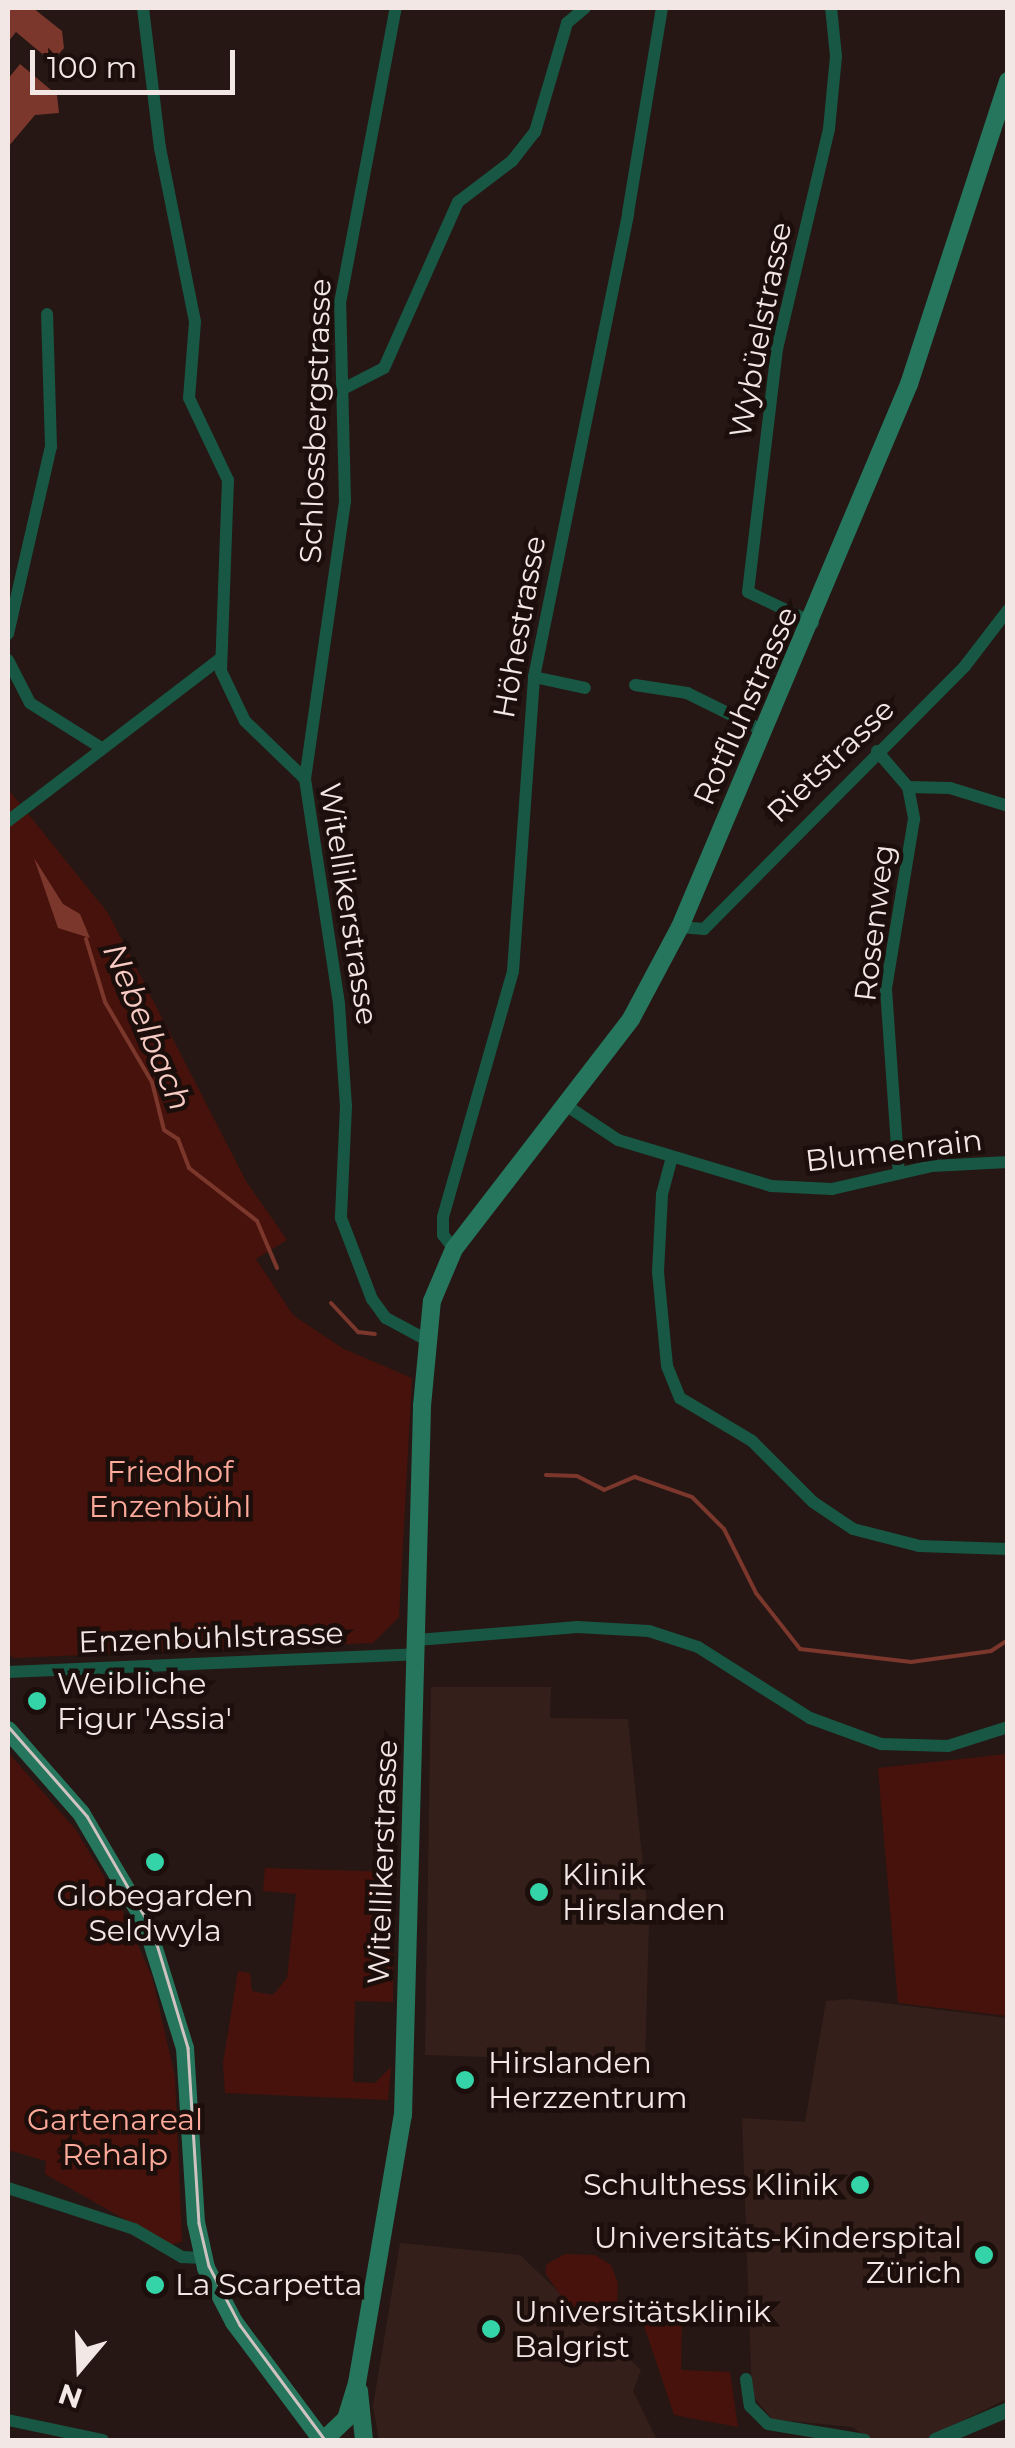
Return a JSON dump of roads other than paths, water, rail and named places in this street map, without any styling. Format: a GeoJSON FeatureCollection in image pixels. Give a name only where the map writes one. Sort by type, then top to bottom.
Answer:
{"type":"FeatureCollection","features":[{"type":"Feature","properties":{"kind":"main road","name":"Rotfluhstrasse"},"geometry":{"type":"LineString","coordinates":[[432,1301],[454,1249],[630,1019],[680,927],[813,623],[932,324],[1008,81]]}},
{"type":"Feature","properties":{"kind":"main road","name":"Witellikerstrasse"},"geometry":{"type":"LineString","coordinates":[[323,2440],[346,2419],[358,2383],[403,2114],[425,1339],[432,1301]]}},
{"type":"Feature","properties":{"kind":"main road"},"geometry":{"type":"LineString","coordinates":[[8,1730],[89,1824],[128,1887],[162,1960],[190,2076],[202,2258],[223,2305],[323,2440]]}},
{"type":"Feature","properties":{"kind":"main road","name":"Witellikerstrasse"},"geometry":{"type":"LineString","coordinates":[[358,2383],[359,2437]]}},
{"type":"Feature","properties":{"kind":"street","name":"Witellikerstrasse"},"geometry":{"type":"LineString","coordinates":[[144,8],[160,148],[195,322],[189,398],[228,480],[220,659],[233,704],[305,779],[339,1004],[346,1106],[341,1218],[372,1299],[386,1318],[425,1339]]}},
{"type":"Feature","properties":{"kind":"street","name":"Schlossbergstrasse"},"geometry":{"type":"LineString","coordinates":[[305,779],[344,501],[347,429],[341,390],[340,303],[396,8]]}},
{"type":"Feature","properties":{"kind":"street"},"geometry":{"type":"LineString","coordinates":[[341,390],[384,368],[458,202],[512,161],[535,132],[567,23],[585,8]]}},
{"type":"Feature","properties":{"kind":"street","name":"Höhestrasse"},"geometry":{"type":"LineString","coordinates":[[454,1249],[443,1235],[443,1217],[513,972],[534,677],[628,214],[662,8]]}},
{"type":"Feature","properties":{"kind":"street","name":"Wybüelstrasse"},"geometry":{"type":"LineString","coordinates":[[813,623],[748,592],[775,361],[830,129],[836,56],[830,8]]}},
{"type":"Feature","properties":{"kind":"street"},"geometry":{"type":"LineString","coordinates":[[8,634],[51,447],[47,314]]}},
{"type":"Feature","properties":{"kind":"street","name":"Rietstrasse"},"geometry":{"type":"LineString","coordinates":[[680,927],[704,928],[965,666],[1008,610]]}},
{"type":"Feature","properties":{"kind":"street"},"geometry":{"type":"LineString","coordinates":[[8,821],[220,659]]}},
{"type":"Feature","properties":{"kind":"street"},"geometry":{"type":"LineString","coordinates":[[8,660],[30,703],[100,747]]}},
{"type":"Feature","properties":{"kind":"street"},"geometry":{"type":"LineString","coordinates":[[534,677],[585,688]]}},
{"type":"Feature","properties":{"kind":"street"},"geometry":{"type":"LineString","coordinates":[[635,684],[687,693],[764,731]]}},
{"type":"Feature","properties":{"kind":"street"},"geometry":{"type":"LineString","coordinates":[[877,751],[908,787],[950,788],[1008,806]]}},
{"type":"Feature","properties":{"kind":"street","name":"Rosenweg"},"geometry":{"type":"LineString","coordinates":[[899,1174],[886,989],[914,819],[908,787]]}},
{"type":"Feature","properties":{"kind":"street","name":"Blumenrain"},"geometry":{"type":"LineString","coordinates":[[564,1104],[610,1137],[672,1158],[790,1188],[840,1188],[899,1174],[1008,1162]]}},
{"type":"Feature","properties":{"kind":"street"},"geometry":{"type":"LineString","coordinates":[[672,1158],[662,1195],[658,1272],[667,1366],[680,1398],[752,1441],[813,1502],[852,1529],[919,1546],[1008,1549]]}},
{"type":"Feature","properties":{"kind":"street","name":"Enzenbühlstrasse"},"geometry":{"type":"LineString","coordinates":[[8,1672],[417,1647],[577,1627],[649,1631],[698,1647],[810,1718],[880,1744],[948,1746],[1008,1726]]}},
{"type":"Feature","properties":{"kind":"street"},"geometry":{"type":"LineString","coordinates":[[8,2188],[109,2220],[182,2257],[202,2258]]}},
{"type":"Feature","properties":{"kind":"street"},"geometry":{"type":"LineString","coordinates":[[746,2379],[750,2406],[768,2424],[865,2440]]}},
{"type":"Feature","properties":{"kind":"street"},"geometry":{"type":"LineString","coordinates":[[935,2440],[964,2434],[1008,2410]]}},
{"type":"Feature","properties":{"kind":"street"},"geometry":{"type":"LineString","coordinates":[[8,2420],[103,2440]]}},
{"type":"Feature","properties":{"kind":"waterway","name":"Nebelbach"},"geometry":{"type":"LineString","coordinates":[[86,939],[105,1002],[152,1082],[164,1130],[178,1139],[189,1168],[257,1221],[277,1268]]}},
{"type":"Feature","properties":{"kind":"waterway","name":"Nebelbach"},"geometry":{"type":"LineString","coordinates":[[331,1303],[358,1332],[375,1334]]}},
{"type":"Feature","properties":{"kind":"waterway","name":"Nebelbach"},"geometry":{"type":"LineString","coordinates":[[546,1475],[577,1476],[604,1490],[635,1477],[692,1497],[724,1529],[756,1593],[800,1649],[911,1662],[991,1651],[1008,1640]]}},
{"type":"Feature","properties":{"kind":"tram line"},"geometry":{"type":"LineString","coordinates":[[8,1726],[87,1816],[153,1931],[188,2048],[199,2223],[209,2266],[240,2325],[325,2440]]}},
{"type":"Feature","properties":{"kind":"place","name":"Weibliche Figur 'Assia'"},"geometry":{"type":"Point","coordinates":[37,1701]}},
{"type":"Feature","properties":{"kind":"place","name":"Globegarden Seldwyla"},"geometry":{"type":"Point","coordinates":[155,1862]}},
{"type":"Feature","properties":{"kind":"place","name":"Klinik Hirslanden"},"geometry":{"type":"Point","coordinates":[539,1892]}},
{"type":"Feature","properties":{"kind":"place","name":"Hirslanden Herzzentrum"},"geometry":{"type":"Point","coordinates":[465,2080]}},
{"type":"Feature","properties":{"kind":"place","name":"Schulthess Klinik"},"geometry":{"type":"Point","coordinates":[860,2185]}},
{"type":"Feature","properties":{"kind":"place","name":"Universitäts-Kinderspital Zürich"},"geometry":{"type":"Point","coordinates":[984,2255]}},
{"type":"Feature","properties":{"kind":"place","name":"La Scarpetta"},"geometry":{"type":"Point","coordinates":[155,2285]}},
{"type":"Feature","properties":{"kind":"place","name":"Universitätsklinik Balgrist"},"geometry":{"type":"Point","coordinates":[491,2329]}},
{"type":"Feature","properties":{"kind":"park label","name":"Friedhof Enzenbühl"},"geometry":{"type":"Point","coordinates":[170,1489]}},
{"type":"Feature","properties":{"kind":"park label","name":"Gartenareal Rehalp"},"geometry":{"type":"Point","coordinates":[115,2137]}}]}
